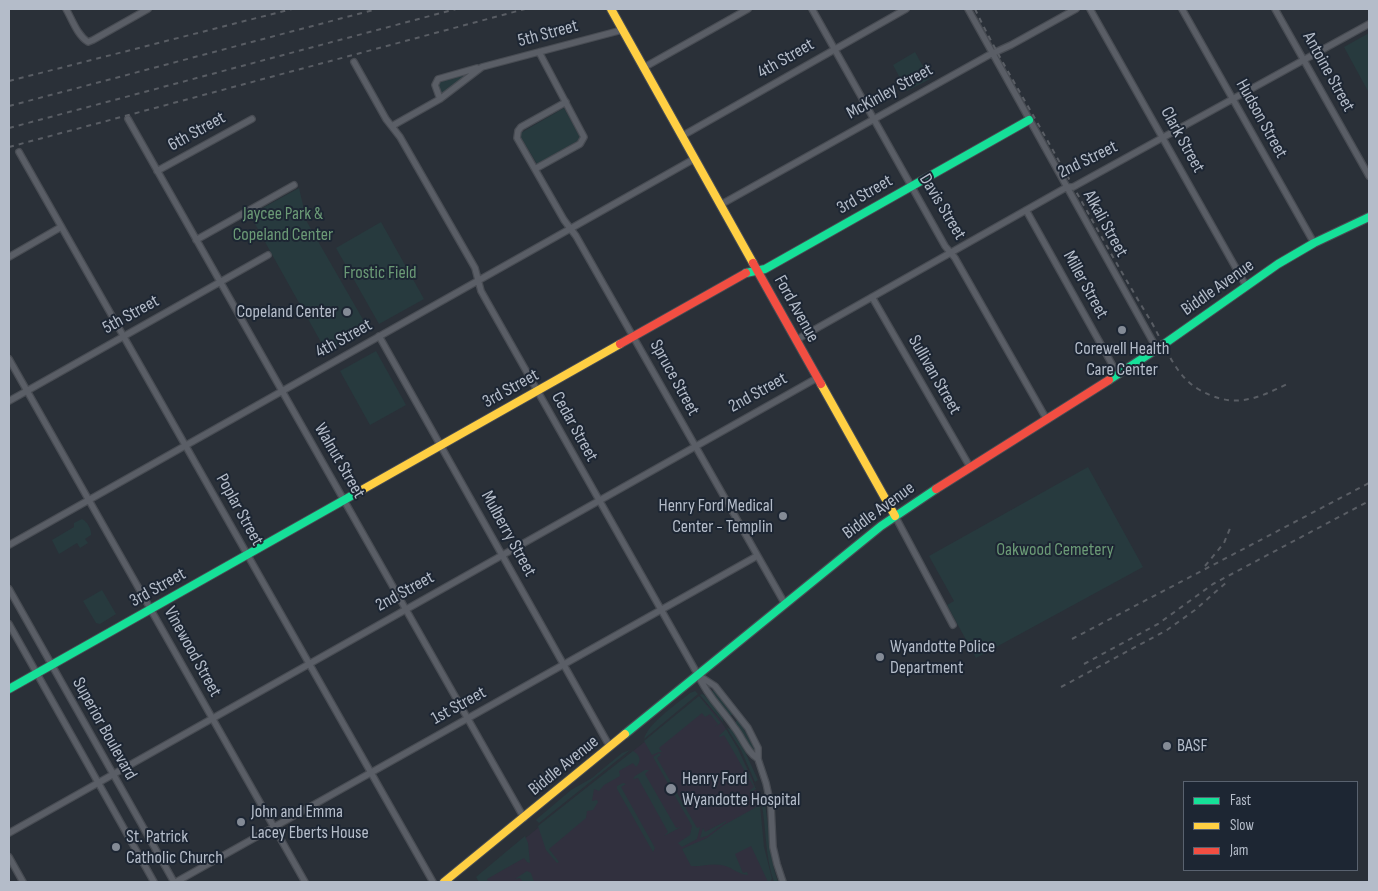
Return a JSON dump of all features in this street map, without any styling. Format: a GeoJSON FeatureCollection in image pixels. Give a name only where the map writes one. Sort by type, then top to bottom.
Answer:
{"type":"FeatureCollection","features":[{"type":"Feature","properties":{"kind":"main road","name":"Ford Avenue"},"geometry":{"type":"LineString","coordinates":[[611,9],[895,516]]}},
{"type":"Feature","properties":{"kind":"main road","name":"3rd Street"},"geometry":{"type":"LineString","coordinates":[[9,689],[748,272],[765,269],[1029,120]]}},
{"type":"Feature","properties":{"kind":"main road","name":"Biddle Avenue"},"geometry":{"type":"LineString","coordinates":[[444,882],[867,536],[970,467],[1118,375],[1278,264],[1314,243],[1369,217]]}},
{"type":"Feature","properties":{"kind":"street"},"geometry":{"type":"LineString","coordinates":[[66,9],[84,39],[88,42],[148,9]]}},
{"type":"Feature","properties":{"kind":"street"},"geometry":{"type":"LineString","coordinates":[[643,68],[748,9]]}},
{"type":"Feature","properties":{"kind":"street","name":"Davis Street"},"geometry":{"type":"LineString","coordinates":[[812,9],[945,246],[951,253],[1047,420]]}},
{"type":"Feature","properties":{"kind":"street","name":"4th Street"},"geometry":{"type":"LineString","coordinates":[[682,136],[906,9]]}},
{"type":"Feature","properties":{"kind":"street","name":"Alkali Street"},"geometry":{"type":"LineString","coordinates":[[968,9],[1157,349]]}},
{"type":"Feature","properties":{"kind":"street","name":"McKinley Street"},"geometry":{"type":"LineString","coordinates":[[720,205],[992,53],[1011,45],[1076,9]]}},
{"type":"Feature","properties":{"kind":"street","name":"Clark Street"},"geometry":{"type":"LineString","coordinates":[[1090,9],[1246,286]]}},
{"type":"Feature","properties":{"kind":"street","name":"Hudson Street"},"geometry":{"type":"LineString","coordinates":[[1182,9],[1314,243]]}},
{"type":"Feature","properties":{"kind":"street","name":"Antoine Street"},"geometry":{"type":"LineString","coordinates":[[1275,9],[1369,176]]}},
{"type":"Feature","properties":{"kind":"street","name":"2nd Street"},"geometry":{"type":"LineString","coordinates":[[796,340],[1067,187],[1073,186],[1164,138],[1369,24]]}},
{"type":"Feature","properties":{"kind":"street","name":"5th Street"},"geometry":{"type":"LineString","coordinates":[[440,99],[435,85],[438,79],[442,77],[622,30]]}},
{"type":"Feature","properties":{"kind":"street"},"geometry":{"type":"LineString","coordinates":[[535,169],[580,144],[583,140],[583,134],[539,52]]}},
{"type":"Feature","properties":{"kind":"street","name":"Cedar Street"},"geometry":{"type":"LineString","coordinates":[[354,62],[386,119],[400,136],[466,252],[476,270],[480,291],[698,675],[705,691],[736,729],[749,753],[758,759]]}},
{"type":"Feature","properties":{"kind":"street","name":"5th Street"},"geometry":{"type":"LineString","coordinates":[[392,126],[440,99],[482,67]]}},
{"type":"Feature","properties":{"kind":"street","name":"Spruce Street"},"geometry":{"type":"LineString","coordinates":[[566,102],[521,127],[517,138],[564,220],[576,236],[785,604]]}},
{"type":"Feature","properties":{"kind":"street","name":"6th Street"},"geometry":{"type":"LineString","coordinates":[[158,171],[252,118]]}},
{"type":"Feature","properties":{"kind":"street","name":"Walnut Street"},"geometry":{"type":"LineString","coordinates":[[128,119],[524,818]]}},
{"type":"Feature","properties":{"kind":"street","name":"Poplar Street"},"geometry":{"type":"LineString","coordinates":[[19,152],[432,882]]}},
{"type":"Feature","properties":{"kind":"street","name":"4th Street"},"geometry":{"type":"LineString","coordinates":[[9,545],[694,159]]}},
{"type":"Feature","properties":{"kind":"street"},"geometry":{"type":"LineString","coordinates":[[196,240],[294,185]]}},
{"type":"Feature","properties":{"kind":"street","name":"Miller Street"},"geometry":{"type":"LineString","coordinates":[[1026,210],[1118,375]]}},
{"type":"Feature","properties":{"kind":"street"},"geometry":{"type":"LineString","coordinates":[[9,257],[62,227]]}},
{"type":"Feature","properties":{"kind":"street","name":"5th Street"},"geometry":{"type":"LineString","coordinates":[[9,401],[268,255]]}},
{"type":"Feature","properties":{"kind":"street","name":"Sullivan Street"},"geometry":{"type":"LineString","coordinates":[[872,297],[970,467]]}},
{"type":"Feature","properties":{"kind":"street","name":"Mulberry Street"},"geometry":{"type":"LineString","coordinates":[[379,336],[610,747]]}},
{"type":"Feature","properties":{"kind":"street","name":"Vinewood Street"},"geometry":{"type":"LineString","coordinates":[[9,359],[304,882]]}},
{"type":"Feature","properties":{"kind":"street","name":"2nd Street"},"geometry":{"type":"LineString","coordinates":[[9,833],[817,378]]}},
{"type":"Feature","properties":{"kind":"street","name":"Ford Avenue"},"geometry":{"type":"LineString","coordinates":[[895,516],[953,625]]}},
{"type":"Feature","properties":{"kind":"street","name":"1st Street"},"geometry":{"type":"LineString","coordinates":[[175,882],[757,556]]}},
{"type":"Feature","properties":{"kind":"street","name":"Superior Boulevard"},"geometry":{"type":"LineString","coordinates":[[9,590],[175,882]]}},
{"type":"Feature","properties":{"kind":"street","name":"Superior Boulevard"},"geometry":{"type":"LineString","coordinates":[[9,624],[154,882]]}},
{"type":"Feature","properties":{"kind":"street"},"geometry":{"type":"LineString","coordinates":[[698,675],[713,684],[743,721],[758,748],[758,759],[769,793],[776,864],[783,882]]}},
{"type":"Feature","properties":{"kind":"street"},"geometry":{"type":"LineString","coordinates":[[9,857],[23,882]]}},
{"type":"Feature","properties":{"kind":"shaded area","name":"Henry Ford Wyandotte Hospital"},"geometry":{"type":"Polygon","coordinates":[[[700,697],[719,718],[737,747],[752,778],[759,800],[765,865],[772,882],[481,882],[507,853],[700,697]]]}},
{"type":"Feature","properties":{"kind":"green space"},"geometry":{"type":"Polygon","coordinates":[[[1369,33],[1369,93],[1344,47],[1369,33]]]}},
{"type":"Feature","properties":{"kind":"green space"},"geometry":{"type":"Polygon","coordinates":[[[915,52],[930,79],[907,91],[893,65],[915,52]]]}},
{"type":"Feature","properties":{"kind":"green space"},"geometry":{"type":"Polygon","coordinates":[[[482,67],[440,99],[436,91],[438,79],[482,67]]]}},
{"type":"Feature","properties":{"kind":"green space"},"geometry":{"type":"Polygon","coordinates":[[[564,108],[581,139],[537,164],[519,134],[564,108]]]}},
{"type":"Feature","properties":{"kind":"green space","name":"Jaycee Park & Copeland Center"},"geometry":{"type":"Polygon","coordinates":[[[299,188],[307,222],[369,330],[327,353],[250,215],[299,188]]]}},
{"type":"Feature","properties":{"kind":"green space","name":"Frostic Field"},"geometry":{"type":"Polygon","coordinates":[[[381,222],[424,299],[379,324],[336,248],[381,222]]]}},
{"type":"Feature","properties":{"kind":"green space"},"geometry":{"type":"Polygon","coordinates":[[[376,351],[406,405],[370,425],[340,371],[376,351]]]}},
{"type":"Feature","properties":{"kind":"green space","name":"Oakwood Cemetery"},"geometry":{"type":"Polygon","coordinates":[[[1088,467],[1143,567],[976,658],[947,605],[954,601],[929,556],[1088,467]]]}},
{"type":"Feature","properties":{"kind":"green space"},"geometry":{"type":"Polygon","coordinates":[[[82,519],[91,531],[91,535],[85,539],[88,543],[80,548],[77,543],[59,554],[52,540],[74,527],[74,523],[82,519]]]}},
{"type":"Feature","properties":{"kind":"green space"},"geometry":{"type":"Polygon","coordinates":[[[102,590],[116,614],[100,624],[96,623],[83,601],[102,590]]]}},
{"type":"Feature","properties":{"kind":"green space"},"geometry":{"type":"Polygon","coordinates":[[[714,690],[732,712],[732,715],[729,715],[711,692],[714,690]]]}},
{"type":"Feature","properties":{"kind":"green space"},"geometry":{"type":"Polygon","coordinates":[[[695,691],[698,694],[644,739],[657,720],[695,691]]]}},
{"type":"Feature","properties":{"kind":"green space"},"geometry":{"type":"Polygon","coordinates":[[[702,694],[716,706],[723,718],[723,722],[700,695],[702,694]]]}},
{"type":"Feature","properties":{"kind":"green space"},"geometry":{"type":"Polygon","coordinates":[[[699,696],[721,723],[714,727],[718,724],[710,714],[705,717],[702,713],[659,748],[662,752],[652,755],[644,741],[699,696]]]}},
{"type":"Feature","properties":{"kind":"green space"},"geometry":{"type":"Polygon","coordinates":[[[736,721],[739,721],[755,751],[752,751],[736,721]]]}},
{"type":"Feature","properties":{"kind":"green space"},"geometry":{"type":"Polygon","coordinates":[[[727,728],[733,730],[741,743],[758,780],[755,782],[741,750],[727,728]]]}},
{"type":"Feature","properties":{"kind":"green space"},"geometry":{"type":"Polygon","coordinates":[[[726,729],[738,749],[756,789],[751,792],[749,791],[754,787],[724,735],[719,736],[726,729]]]}},
{"type":"Feature","properties":{"kind":"green space"},"geometry":{"type":"Polygon","coordinates":[[[630,750],[539,823],[536,820],[571,790],[592,778],[622,753],[630,750]]]}},
{"type":"Feature","properties":{"kind":"green space"},"geometry":{"type":"Polygon","coordinates":[[[633,751],[639,758],[639,763],[636,767],[633,763],[619,771],[620,776],[604,785],[599,791],[594,789],[592,801],[597,800],[598,802],[593,810],[587,811],[586,818],[549,849],[559,862],[557,863],[546,850],[538,826],[633,751]]]}},
{"type":"Feature","properties":{"kind":"green space"},"geometry":{"type":"Polygon","coordinates":[[[659,753],[661,755],[657,758],[697,828],[700,827],[697,839],[682,847],[678,843],[690,835],[692,826],[653,757],[659,753]]]}},
{"type":"Feature","properties":{"kind":"green space"},"geometry":{"type":"Polygon","coordinates":[[[645,770],[649,770],[645,774],[676,828],[681,827],[664,836],[668,832],[638,778],[633,779],[645,770]]]}},
{"type":"Feature","properties":{"kind":"green space"},"geometry":{"type":"Polygon","coordinates":[[[623,783],[626,784],[621,787],[655,848],[653,852],[617,789],[617,786],[623,783]]]}},
{"type":"Feature","properties":{"kind":"green space"},"geometry":{"type":"Polygon","coordinates":[[[760,796],[764,799],[772,862],[778,882],[774,882],[771,871],[760,796]]]}},
{"type":"Feature","properties":{"kind":"green space"},"geometry":{"type":"Polygon","coordinates":[[[760,805],[764,847],[772,879],[769,882],[751,846],[735,854],[743,873],[747,872],[748,875],[721,865],[691,866],[682,849],[707,838],[724,825],[760,805]]]}},
{"type":"Feature","properties":{"kind":"green space"},"geometry":{"type":"Polygon","coordinates":[[[726,821],[707,836],[700,838],[703,828],[705,832],[726,821]]]}},
{"type":"Feature","properties":{"kind":"green space"},"geometry":{"type":"Polygon","coordinates":[[[525,836],[528,843],[530,863],[524,858],[487,879],[488,882],[479,882],[476,877],[525,836]]]}},
{"type":"Feature","properties":{"kind":"green space"},"geometry":{"type":"Polygon","coordinates":[[[527,871],[531,873],[534,882],[523,882],[520,878],[515,879],[527,871]]]}},
{"type":"Feature","properties":{"kind":"railway"},"geometry":{"type":"LineString","coordinates":[[9,81],[292,9]]}},
{"type":"Feature","properties":{"kind":"railway"},"geometry":{"type":"LineString","coordinates":[[9,106],[377,9]]}},
{"type":"Feature","properties":{"kind":"railway"},"geometry":{"type":"LineString","coordinates":[[9,128],[456,9]]}},
{"type":"Feature","properties":{"kind":"railway"},"geometry":{"type":"LineString","coordinates":[[9,147],[525,9]]}},
{"type":"Feature","properties":{"kind":"railway"},"geometry":{"type":"LineString","coordinates":[[975,9],[1000,58],[1182,375],[1198,389],[1210,395],[1233,400],[1254,398],[1287,384]]}},
{"type":"Feature","properties":{"kind":"railway"},"geometry":{"type":"LineString","coordinates":[[1072,639],[1369,483]]}},
{"type":"Feature","properties":{"kind":"railway"},"geometry":{"type":"LineString","coordinates":[[1084,664],[1158,624],[1213,584],[1369,501]]}},
{"type":"Feature","properties":{"kind":"railway"},"geometry":{"type":"LineString","coordinates":[[1205,566],[1224,543],[1231,526]]}},
{"type":"Feature","properties":{"kind":"railway"},"geometry":{"type":"LineString","coordinates":[[1061,687],[1167,630],[1195,610],[1229,580]]}},
{"type":"Feature","properties":{"kind":"traffic: fast"},"geometry":{"type":"LineString","coordinates":[[746,273],[765,269],[1029,120]]}},
{"type":"Feature","properties":{"kind":"traffic: fast"},"geometry":{"type":"LineString","coordinates":[[1109,380],[1157,349],[1278,264],[1314,243],[1369,217]]}},
{"type":"Feature","properties":{"kind":"traffic: fast"},"geometry":{"type":"LineString","coordinates":[[625,734],[881,526],[936,489]]}},
{"type":"Feature","properties":{"kind":"traffic: fast"},"geometry":{"type":"LineString","coordinates":[[9,689],[360,491]]}},
{"type":"Feature","properties":{"kind":"traffic: slow"},"geometry":{"type":"LineString","coordinates":[[611,9],[753,263]]}},
{"type":"Feature","properties":{"kind":"traffic: slow"},"geometry":{"type":"LineString","coordinates":[[360,491],[620,344]]}},
{"type":"Feature","properties":{"kind":"traffic: slow"},"geometry":{"type":"LineString","coordinates":[[821,384],[895,516]]}},
{"type":"Feature","properties":{"kind":"traffic: slow"},"geometry":{"type":"LineString","coordinates":[[444,882],[625,734]]}},
{"type":"Feature","properties":{"kind":"traffic: jam"},"geometry":{"type":"LineString","coordinates":[[753,263],[821,384]]}},
{"type":"Feature","properties":{"kind":"traffic: jam"},"geometry":{"type":"LineString","coordinates":[[620,344],[746,273]]}},
{"type":"Feature","properties":{"kind":"traffic: jam"},"geometry":{"type":"LineString","coordinates":[[936,489],[1109,380]]}},
{"type":"Feature","properties":{"kind":"place","name":"Copeland Center"},"geometry":{"type":"Point","coordinates":[347,312]}},
{"type":"Feature","properties":{"kind":"place","name":"Corewell Health Care Center"},"geometry":{"type":"Point","coordinates":[1122,330]}},
{"type":"Feature","properties":{"kind":"place","name":"Henry Ford Medical Center - Templin"},"geometry":{"type":"Point","coordinates":[783,516]}},
{"type":"Feature","properties":{"kind":"place","name":"Wyandotte Police Department"},"geometry":{"type":"Point","coordinates":[880,657]}},
{"type":"Feature","properties":{"kind":"place","name":"BASF"},"geometry":{"type":"Point","coordinates":[1167,746]}},
{"type":"Feature","properties":{"kind":"place","name":"Henry Ford Wyandotte Hospital"},"geometry":{"type":"Point","coordinates":[671,789]}},
{"type":"Feature","properties":{"kind":"place","name":"John and Emma Lacey Eberts House"},"geometry":{"type":"Point","coordinates":[241,822]}},
{"type":"Feature","properties":{"kind":"place","name":"St. Patrick Catholic Church"},"geometry":{"type":"Point","coordinates":[116,847]}}]}
